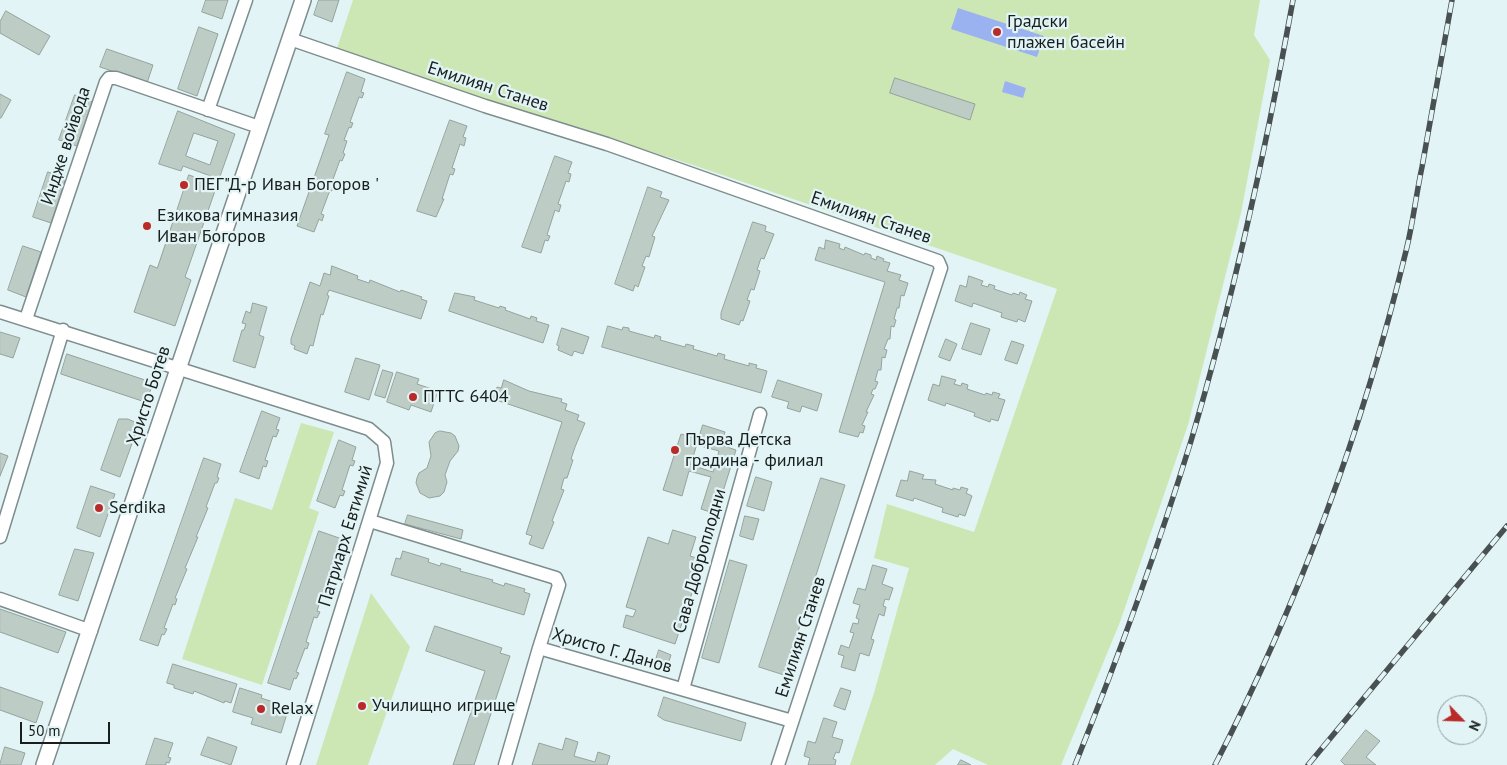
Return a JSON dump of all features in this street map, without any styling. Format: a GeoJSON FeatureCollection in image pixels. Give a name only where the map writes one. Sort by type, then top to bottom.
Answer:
{"type":"FeatureCollection","features":[{"type":"Feature","properties":{"kind":"street"},"geometry":{"type":"LineString","coordinates":[[208,110],[246,0]]}},
{"type":"Feature","properties":{"kind":"street","name":"Христо Ботев"},"geometry":{"type":"LineString","coordinates":[[44,765],[303,0]]}},
{"type":"Feature","properties":{"kind":"street","name":"Емилиян Станев"},"geometry":{"type":"LineString","coordinates":[[290,39],[485,106],[607,144],[938,261],[941,268],[778,765]]}},
{"type":"Feature","properties":{"kind":"street","name":"Индже войвода"},"geometry":{"type":"LineString","coordinates":[[26,320],[106,82],[109,78],[116,78],[259,127]]}},
{"type":"Feature","properties":{"kind":"street","name":"Патриарх Евтимий"},"geometry":{"type":"LineString","coordinates":[[0,312],[63,330],[368,429],[384,442],[387,452],[387,463],[293,765]]}},
{"type":"Feature","properties":{"kind":"street"},"geometry":{"type":"LineString","coordinates":[[0,537],[63,330]]}},
{"type":"Feature","properties":{"kind":"street","name":"Сава Доброплодни"},"geometry":{"type":"LineString","coordinates":[[683,689],[760,414]]}},
{"type":"Feature","properties":{"kind":"street"},"geometry":{"type":"LineString","coordinates":[[370,521],[556,578],[559,585],[539,648]]}},
{"type":"Feature","properties":{"kind":"street"},"geometry":{"type":"LineString","coordinates":[[0,599],[90,631]]}},
{"type":"Feature","properties":{"kind":"street","name":"Христо Г. Данов"},"geometry":{"type":"LineString","coordinates":[[505,765],[539,648],[792,721]]}},
{"type":"Feature","properties":{"kind":"green space"},"geometry":{"type":"Polygon","coordinates":[[[353,0],[1260,0],[1254,35],[1270,60],[1241,213],[1188,425],[1120,622],[1061,765],[988,765],[953,749],[935,765],[850,765],[874,693],[909,568],[874,558],[887,504],[974,532],[1057,289],[696,166],[336,51],[353,0]]]}},
{"type":"Feature","properties":{"kind":"green space"},"geometry":{"type":"Polygon","coordinates":[[[301,423],[334,432],[309,508],[319,512],[262,685],[182,659],[235,498],[272,510],[301,423]]]}},
{"type":"Feature","properties":{"kind":"green space","name":"Училищно игрище"},"geometry":{"type":"Polygon","coordinates":[[[371,593],[410,647],[368,765],[316,765],[371,593]]]}},
{"type":"Feature","properties":{"kind":"water","name":"Градски плажен басейн"},"geometry":{"type":"Polygon","coordinates":[[[958,8],[1044,36],[1037,57],[951,29],[958,8]]]}},
{"type":"Feature","properties":{"kind":"water"},"geometry":{"type":"Polygon","coordinates":[[[1005,81],[1026,88],[1023,98],[1002,92],[1005,81]]]}},
{"type":"Feature","properties":{"kind":"building"},"geometry":{"type":"Polygon","coordinates":[[[206,0],[228,0],[222,19],[202,12],[206,0]]]}},
{"type":"Feature","properties":{"kind":"building"},"geometry":{"type":"Polygon","coordinates":[[[319,0],[339,0],[332,22],[314,15],[319,0]]]}},
{"type":"Feature","properties":{"kind":"building"},"geometry":{"type":"Polygon","coordinates":[[[6,11],[50,36],[39,55],[0,33],[0,22],[6,11]]]}},
{"type":"Feature","properties":{"kind":"building"},"geometry":{"type":"Polygon","coordinates":[[[199,27],[218,34],[197,96],[178,89],[199,27]]]}},
{"type":"Feature","properties":{"kind":"building"},"geometry":{"type":"Polygon","coordinates":[[[107,49],[153,65],[147,83],[100,67],[107,49]]]}},
{"type":"Feature","properties":{"kind":"building"},"geometry":{"type":"Polygon","coordinates":[[[347,72],[365,79],[361,92],[364,93],[362,98],[359,97],[350,122],[353,123],[351,128],[349,127],[344,140],[347,141],[343,153],[345,154],[342,161],[340,160],[332,182],[335,184],[332,191],[330,190],[321,214],[324,215],[322,221],[319,219],[314,232],[297,226],[329,135],[325,134],[347,72]]]}},
{"type":"Feature","properties":{"kind":"building"},"geometry":{"type":"Polygon","coordinates":[[[895,78],[975,104],[970,120],[890,93],[895,78]]]}},
{"type":"Feature","properties":{"kind":"building"},"geometry":{"type":"Polygon","coordinates":[[[0,94],[11,100],[1,118],[0,118],[0,94]]]}},
{"type":"Feature","properties":{"kind":"building"},"geometry":{"type":"Polygon","coordinates":[[[75,95],[93,102],[77,146],[59,140],[75,95]]]}},
{"type":"Feature","properties":{"kind":"building"},"geometry":{"type":"Polygon","coordinates":[[[178,111],[235,134],[219,179],[183,166],[181,171],[159,164],[178,111]],[[194,133],[186,156],[210,165],[218,141],[194,133]]]}},
{"type":"Feature","properties":{"kind":"building"},"geometry":{"type":"Polygon","coordinates":[[[450,120],[467,126],[463,137],[466,138],[464,146],[460,144],[452,168],[455,169],[453,175],[450,174],[442,199],[444,199],[436,217],[417,211],[450,120]]]}},
{"type":"Feature","properties":{"kind":"building"},"geometry":{"type":"Polygon","coordinates":[[[555,156],[572,162],[568,173],[571,174],[569,182],[566,181],[558,204],[561,205],[559,212],[555,210],[547,235],[550,236],[548,241],[545,240],[541,253],[522,247],[555,156]]]}},
{"type":"Feature","properties":{"kind":"building"},"geometry":{"type":"Polygon","coordinates":[[[48,172],[66,178],[51,223],[33,217],[48,172]]]}},
{"type":"Feature","properties":{"kind":"building"},"geometry":{"type":"Polygon","coordinates":[[[189,175],[217,185],[185,277],[191,280],[175,326],[134,312],[150,265],[157,268],[189,175]]]}},
{"type":"Feature","properties":{"kind":"building"},"geometry":{"type":"Polygon","coordinates":[[[648,187],[662,192],[660,197],[669,200],[652,236],[655,237],[649,257],[646,256],[642,266],[645,267],[638,287],[635,285],[633,291],[615,284],[648,187]]]}},
{"type":"Feature","properties":{"kind":"building"},"geometry":{"type":"Polygon","coordinates":[[[753,222],[766,226],[765,231],[774,234],[764,259],[761,258],[757,270],[760,271],[754,290],[751,289],[747,300],[750,301],[743,321],[741,320],[739,325],[721,319],[721,313],[753,222]]]}},
{"type":"Feature","properties":{"kind":"building"},"geometry":{"type":"Polygon","coordinates":[[[826,240],[840,244],[839,248],[844,250],[845,247],[864,255],[865,253],[871,255],[871,258],[876,260],[877,256],[884,259],[883,261],[890,263],[887,271],[901,275],[899,280],[908,283],[904,296],[901,295],[899,308],[897,308],[894,319],[896,320],[894,327],[891,326],[890,339],[888,339],[884,349],[887,350],[885,358],[882,357],[881,370],[878,370],[875,381],[878,382],[871,394],[874,395],[862,425],[865,426],[863,433],[860,432],[858,437],[839,432],[885,282],[815,260],[819,247],[824,249],[826,240]]]}},
{"type":"Feature","properties":{"kind":"building"},"geometry":{"type":"Polygon","coordinates":[[[23,246],[41,252],[26,297],[8,290],[23,246]]]}},
{"type":"Feature","properties":{"kind":"building"},"geometry":{"type":"Polygon","coordinates":[[[332,266],[358,276],[357,279],[369,283],[370,280],[400,292],[401,290],[422,297],[421,299],[427,301],[421,319],[329,290],[327,295],[329,296],[323,315],[321,314],[313,346],[310,345],[307,354],[294,349],[295,346],[291,344],[291,339],[310,282],[320,286],[324,273],[330,275],[332,266]]]}},
{"type":"Feature","properties":{"kind":"building"},"geometry":{"type":"Polygon","coordinates":[[[969,276],[983,281],[981,285],[988,287],[989,284],[995,286],[994,289],[1012,295],[1013,293],[1019,295],[1020,292],[1027,295],[1025,299],[1032,301],[1025,322],[1018,319],[1017,322],[1001,317],[1002,313],[973,303],[972,307],[955,301],[960,285],[966,287],[969,276]]]}},
{"type":"Feature","properties":{"kind":"building"},"geometry":{"type":"Polygon","coordinates":[[[455,293],[475,297],[474,300],[499,308],[500,306],[506,308],[505,310],[530,319],[531,316],[537,318],[536,321],[549,325],[543,343],[449,311],[455,293]]]}},
{"type":"Feature","properties":{"kind":"building"},"geometry":{"type":"Polygon","coordinates":[[[253,303],[267,307],[259,335],[264,337],[255,368],[233,361],[242,330],[244,330],[246,324],[242,323],[246,311],[250,313],[253,303]]]}},
{"type":"Feature","properties":{"kind":"building"},"geometry":{"type":"Polygon","coordinates":[[[971,323],[990,329],[981,355],[962,349],[971,323]]]}},
{"type":"Feature","properties":{"kind":"building"},"geometry":{"type":"Polygon","coordinates":[[[608,326],[622,330],[623,327],[629,328],[629,331],[654,338],[655,335],[661,337],[660,340],[685,347],[686,344],[694,346],[693,349],[717,356],[718,353],[725,355],[724,359],[749,366],[749,363],[757,365],[756,368],[767,371],[761,393],[602,347],[608,326]]]}},
{"type":"Feature","properties":{"kind":"building"},"geometry":{"type":"Polygon","coordinates":[[[562,328],[589,337],[583,354],[574,351],[572,356],[558,350],[559,346],[557,345],[562,328]]]}},
{"type":"Feature","properties":{"kind":"building"},"geometry":{"type":"Polygon","coordinates":[[[0,332],[20,338],[13,358],[0,354],[0,332]]]}},
{"type":"Feature","properties":{"kind":"building"},"geometry":{"type":"Polygon","coordinates":[[[946,339],[957,344],[950,361],[939,357],[946,339]]]}},
{"type":"Feature","properties":{"kind":"building"},"geometry":{"type":"Polygon","coordinates":[[[1012,341],[1024,345],[1017,364],[1005,360],[1012,341]]]}},
{"type":"Feature","properties":{"kind":"building"},"geometry":{"type":"Polygon","coordinates":[[[67,354],[154,383],[145,402],[61,374],[67,354]]]}},
{"type":"Feature","properties":{"kind":"building"},"geometry":{"type":"Polygon","coordinates":[[[356,358],[380,365],[369,400],[345,392],[356,358]]]}},
{"type":"Feature","properties":{"kind":"building"},"geometry":{"type":"Polygon","coordinates":[[[383,370],[393,373],[385,398],[375,395],[383,370]]]}},
{"type":"Feature","properties":{"kind":"building","name":"ПТТС 6404"},"geometry":{"type":"Polygon","coordinates":[[[397,372],[419,379],[417,384],[438,391],[431,412],[411,405],[409,410],[387,402],[397,372]]]}},
{"type":"Feature","properties":{"kind":"building"},"geometry":{"type":"Polygon","coordinates":[[[942,376],[956,380],[954,384],[961,386],[962,383],[968,385],[967,389],[985,395],[986,393],[992,395],[993,392],[1000,394],[998,398],[1005,400],[998,421],[991,419],[990,422],[974,416],[975,413],[946,403],[945,406],[928,400],[933,384],[939,386],[942,376]]]}},
{"type":"Feature","properties":{"kind":"building"},"geometry":{"type":"Polygon","coordinates":[[[504,380],[529,391],[562,399],[561,402],[567,404],[565,410],[579,415],[577,420],[585,423],[571,459],[573,460],[567,478],[564,478],[561,489],[564,490],[543,549],[529,544],[532,536],[526,534],[562,422],[493,399],[497,387],[501,388],[504,380]]]}},
{"type":"Feature","properties":{"kind":"building"},"geometry":{"type":"Polygon","coordinates":[[[778,380],[822,394],[817,411],[802,406],[800,412],[787,408],[789,402],[772,397],[778,380]]]}},
{"type":"Feature","properties":{"kind":"building"},"geometry":{"type":"Polygon","coordinates":[[[262,411],[280,418],[276,429],[279,430],[276,437],[273,436],[265,460],[268,461],[266,467],[263,466],[259,479],[240,472],[262,411]]]}},
{"type":"Feature","properties":{"kind":"building"},"geometry":{"type":"Polygon","coordinates":[[[119,419],[128,419],[139,424],[120,477],[101,470],[119,419]]]}},
{"type":"Feature","properties":{"kind":"building"},"geometry":{"type":"Polygon","coordinates":[[[703,425],[725,432],[721,445],[736,450],[716,514],[701,509],[711,477],[689,471],[682,496],[663,490],[681,434],[698,439],[703,425]],[[697,445],[691,465],[713,472],[719,451],[697,445]]]}},
{"type":"Feature","properties":{"kind":"building"},"geometry":{"type":"Polygon","coordinates":[[[440,431],[451,433],[455,436],[459,446],[458,451],[450,461],[445,475],[447,482],[444,492],[440,496],[429,498],[420,493],[416,483],[419,473],[427,468],[431,456],[429,442],[435,433],[440,431]]]}},
{"type":"Feature","properties":{"kind":"building"},"geometry":{"type":"Polygon","coordinates":[[[339,440],[356,447],[352,460],[355,461],[353,466],[350,465],[342,490],[345,491],[343,496],[340,495],[335,508],[317,501],[339,440]]]}},
{"type":"Feature","properties":{"kind":"building"},"geometry":{"type":"Polygon","coordinates":[[[0,453],[8,456],[0,476],[0,453]]]}},
{"type":"Feature","properties":{"kind":"building"},"geometry":{"type":"Polygon","coordinates":[[[204,458],[221,464],[217,477],[219,478],[217,483],[215,483],[206,507],[208,508],[185,568],[187,569],[175,598],[177,599],[175,605],[173,604],[164,628],[167,629],[164,635],[162,634],[158,646],[140,640],[204,458]]]}},
{"type":"Feature","properties":{"kind":"building"},"geometry":{"type":"Polygon","coordinates":[[[910,471],[924,475],[922,479],[936,480],[935,484],[953,490],[953,488],[960,490],[961,487],[968,489],[966,493],[972,496],[965,516],[959,514],[958,517],[942,512],[943,508],[914,498],[913,501],[896,496],[901,480],[907,481],[910,471]]]}},
{"type":"Feature","properties":{"kind":"building"},"geometry":{"type":"Polygon","coordinates":[[[756,477],[772,482],[764,511],[747,506],[756,477]]]}},
{"type":"Feature","properties":{"kind":"building"},"geometry":{"type":"Polygon","coordinates":[[[821,478],[845,485],[784,675],[759,667],[821,478]]]}},
{"type":"Feature","properties":{"kind":"building"},"geometry":{"type":"Polygon","coordinates":[[[91,486],[115,494],[100,537],[77,528],[91,486]]]}},
{"type":"Feature","properties":{"kind":"building"},"geometry":{"type":"Polygon","coordinates":[[[408,515],[463,530],[461,539],[405,524],[408,515]]]}},
{"type":"Feature","properties":{"kind":"building"},"geometry":{"type":"Polygon","coordinates":[[[745,516],[759,519],[753,540],[740,536],[745,516]]]}},
{"type":"Feature","properties":{"kind":"building"},"geometry":{"type":"Polygon","coordinates":[[[673,530],[696,537],[690,556],[703,560],[675,644],[623,627],[626,615],[633,617],[636,610],[626,607],[648,537],[668,544],[673,530]]]}},
{"type":"Feature","properties":{"kind":"building"},"geometry":{"type":"Polygon","coordinates":[[[319,531],[342,539],[338,550],[340,551],[338,558],[336,557],[328,581],[330,581],[327,588],[325,587],[317,611],[320,612],[317,618],[314,617],[306,642],[309,643],[307,649],[305,648],[296,672],[299,673],[296,679],[294,678],[290,690],[268,683],[319,531]]]}},
{"type":"Feature","properties":{"kind":"building"},"geometry":{"type":"Polygon","coordinates":[[[75,549],[94,553],[78,601],[59,595],[75,549]]]}},
{"type":"Feature","properties":{"kind":"building"},"geometry":{"type":"Polygon","coordinates":[[[403,551],[429,559],[428,562],[440,566],[441,563],[461,569],[460,571],[493,580],[492,582],[504,586],[505,583],[525,589],[524,592],[530,594],[524,615],[391,575],[396,558],[400,559],[403,551]]]}},
{"type":"Feature","properties":{"kind":"building"},"geometry":{"type":"Polygon","coordinates":[[[730,560],[747,565],[719,663],[702,658],[730,560]]]}},
{"type":"Feature","properties":{"kind":"building"},"geometry":{"type":"Polygon","coordinates":[[[873,565],[887,569],[882,584],[893,588],[889,600],[885,599],[883,606],[886,607],[884,616],[879,614],[871,639],[874,640],[869,656],[860,653],[855,671],[841,667],[844,656],[838,654],[841,645],[849,648],[854,633],[850,632],[853,623],[858,624],[859,619],[856,618],[860,605],[853,603],[858,588],[865,590],[873,565]]]}},
{"type":"Feature","properties":{"kind":"building"},"geometry":{"type":"Polygon","coordinates":[[[0,609],[66,632],[58,653],[0,632],[0,609]]]}},
{"type":"Feature","properties":{"kind":"building"},"geometry":{"type":"Polygon","coordinates":[[[435,626],[502,648],[500,653],[510,656],[474,765],[453,765],[485,671],[426,651],[435,626]]]}},
{"type":"Feature","properties":{"kind":"building"},"geometry":{"type":"Polygon","coordinates":[[[659,650],[671,655],[666,670],[654,666],[659,650]]]}},
{"type":"Feature","properties":{"kind":"building"},"geometry":{"type":"Polygon","coordinates":[[[173,664],[237,684],[231,703],[225,701],[224,703],[194,691],[193,694],[174,688],[174,685],[167,683],[173,664]]]}},
{"type":"Feature","properties":{"kind":"building"},"geometry":{"type":"Polygon","coordinates":[[[0,687],[43,702],[36,723],[0,710],[0,687]]]}},
{"type":"Feature","properties":{"kind":"building","name":"Relax"},"geometry":{"type":"Polygon","coordinates":[[[240,688],[262,695],[261,698],[289,707],[281,733],[251,724],[253,718],[233,712],[240,688]]]}},
{"type":"Feature","properties":{"kind":"building"},"geometry":{"type":"Polygon","coordinates":[[[841,688],[851,691],[845,710],[834,706],[841,688]]]}},
{"type":"Feature","properties":{"kind":"building"},"geometry":{"type":"Polygon","coordinates":[[[664,697],[746,723],[741,741],[664,720],[658,716],[664,697]]]}},
{"type":"Feature","properties":{"kind":"building"},"geometry":{"type":"Polygon","coordinates":[[[824,718],[837,722],[832,737],[843,740],[839,753],[836,752],[833,759],[836,760],[835,765],[808,765],[810,758],[804,756],[808,741],[815,743],[824,718]]]}},
{"type":"Feature","properties":{"kind":"building"},"geometry":{"type":"Polygon","coordinates":[[[1366,730],[1380,741],[1366,757],[1376,765],[1345,765],[1341,761],[1366,730]]]}},
{"type":"Feature","properties":{"kind":"building"},"geometry":{"type":"Polygon","coordinates":[[[208,737],[237,747],[231,765],[201,755],[208,737]]]}},
{"type":"Feature","properties":{"kind":"building"},"geometry":{"type":"Polygon","coordinates":[[[155,738],[173,743],[168,757],[171,758],[169,763],[166,762],[166,765],[146,765],[155,738]]]}},
{"type":"Feature","properties":{"kind":"building"},"geometry":{"type":"Polygon","coordinates":[[[566,738],[578,742],[574,756],[595,762],[598,752],[610,756],[607,765],[532,765],[539,743],[562,750],[566,738]]]}},
{"type":"Feature","properties":{"kind":"building"},"geometry":{"type":"Polygon","coordinates":[[[5,747],[25,753],[21,765],[0,765],[5,747]]]}},
{"type":"Feature","properties":{"kind":"building"},"geometry":{"type":"Polygon","coordinates":[[[961,760],[971,765],[958,765],[961,760]]]}},
{"type":"Feature","properties":{"kind":"railway"},"geometry":{"type":"LineString","coordinates":[[1075,765],[1151,564],[1207,387],[1248,222],[1293,0]]}},
{"type":"Feature","properties":{"kind":"railway"},"geometry":{"type":"LineString","coordinates":[[1215,765],[1246,703],[1301,578],[1326,514],[1370,383],[1389,318],[1408,241],[1452,0]]}},
{"type":"Feature","properties":{"kind":"railway"},"geometry":{"type":"LineString","coordinates":[[1308,765],[1507,526]]}},
{"type":"Feature","properties":{"kind":"place","name":"Градски плажен басейн"},"geometry":{"type":"Point","coordinates":[997,32]}},
{"type":"Feature","properties":{"kind":"place","name":"ПЕГ\"Д-р Иван Богоров '"},"geometry":{"type":"Point","coordinates":[184,185]}},
{"type":"Feature","properties":{"kind":"place","name":"Езикова гимназия Иван Богоров"},"geometry":{"type":"Point","coordinates":[147,226]}},
{"type":"Feature","properties":{"kind":"place","name":"ПТТС 6404"},"geometry":{"type":"Point","coordinates":[413,397]}},
{"type":"Feature","properties":{"kind":"place","name":"Първа Детска градина - филиал"},"geometry":{"type":"Point","coordinates":[675,450]}},
{"type":"Feature","properties":{"kind":"place","name":"Serdika"},"geometry":{"type":"Point","coordinates":[99,508]}},
{"type":"Feature","properties":{"kind":"place","name":"Училищно игрище"},"geometry":{"type":"Point","coordinates":[362,706]}},
{"type":"Feature","properties":{"kind":"place","name":"Relax"},"geometry":{"type":"Point","coordinates":[261,709]}}]}
